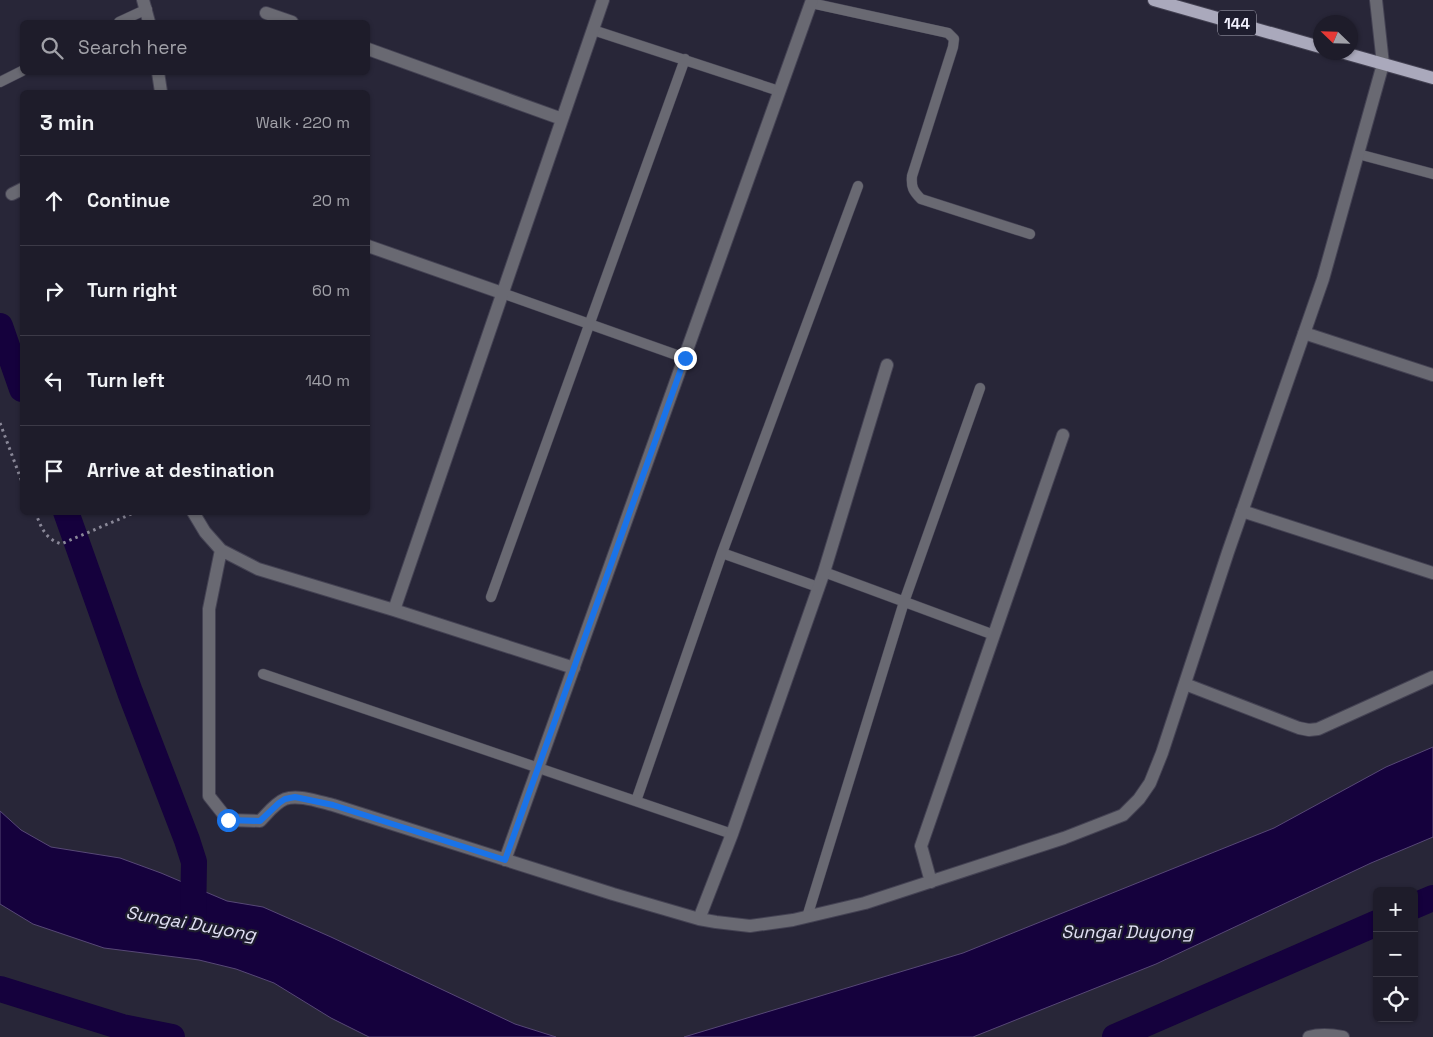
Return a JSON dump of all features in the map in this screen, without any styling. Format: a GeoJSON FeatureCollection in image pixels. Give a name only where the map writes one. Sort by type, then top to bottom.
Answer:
{"type":"FeatureCollection","features":[{"type":"Feature","properties":{"kind":"main road","name":"144"},"geometry":{"type":"LineString","coordinates":[[1154,0],[1313,45]]}},
{"type":"Feature","properties":{"kind":"main road"},"geometry":{"type":"LineString","coordinates":[[1358,57],[1433,78]]}},
{"type":"Feature","properties":{"kind":"street"},"geometry":{"type":"LineString","coordinates":[[394,610],[603,0]]}},
{"type":"Feature","properties":{"kind":"street"},"geometry":{"type":"LineString","coordinates":[[221,550],[209,608],[208,796],[228,820],[260,821],[279,803],[285,799],[295,797],[333,805],[613,894],[699,919],[750,926],[807,917],[866,903],[1064,838],[1123,815],[1139,799],[1150,783],[1162,753],[1242,511],[1323,279],[1383,64],[1376,0]]}},
{"type":"Feature","properties":{"kind":"street"},"geometry":{"type":"LineString","coordinates":[[505,860],[685,358],[779,91],[808,1]]}},
{"type":"Feature","properties":{"kind":"street"},"geometry":{"type":"LineString","coordinates":[[145,4],[149,20]]}},
{"type":"Feature","properties":{"kind":"street"},"geometry":{"type":"LineString","coordinates":[[266,13],[286,20]]}},
{"type":"Feature","properties":{"kind":"street"},"geometry":{"type":"LineString","coordinates":[[370,50],[562,119]]}},
{"type":"Feature","properties":{"kind":"street"},"geometry":{"type":"LineString","coordinates":[[158,75],[161,90]]}},
{"type":"Feature","properties":{"kind":"street"},"geometry":{"type":"LineString","coordinates":[[370,247],[502,293]]}},
{"type":"Feature","properties":{"kind":"street"},"geometry":{"type":"LineString","coordinates":[[1304,333],[1433,375]]}},
{"type":"Feature","properties":{"kind":"street"},"geometry":{"type":"LineString","coordinates":[[699,919],[732,834],[824,572],[887,365]]}},
{"type":"Feature","properties":{"kind":"street"},"geometry":{"type":"LineString","coordinates":[[931,882],[920,846],[1063,435]]}},
{"type":"Feature","properties":{"kind":"street"},"geometry":{"type":"LineString","coordinates":[[1242,511],[1433,573]]}},
{"type":"Feature","properties":{"kind":"street"},"geometry":{"type":"LineString","coordinates":[[195,515],[205,532],[221,550],[237,560],[258,569],[394,610],[574,668]]}},
{"type":"Feature","properties":{"kind":"street"},"geometry":{"type":"LineString","coordinates":[[1185,684],[1299,728],[1310,730],[1318,729],[1433,677]]}},
{"type":"Feature","properties":{"kind":"street"},"geometry":{"type":"LineString","coordinates":[[1309,1037],[1336,1035],[1343,1037]]}},
{"type":"Feature","properties":{"kind":"lane"},"geometry":{"type":"LineString","coordinates":[[808,1],[948,33],[954,39],[954,47],[912,176],[911,185],[914,192],[921,199],[1030,234]]}},
{"type":"Feature","properties":{"kind":"lane"},"geometry":{"type":"LineString","coordinates":[[122,20],[145,4]]}},
{"type":"Feature","properties":{"kind":"lane"},"geometry":{"type":"LineString","coordinates":[[592,30],[779,91]]}},
{"type":"Feature","properties":{"kind":"lane"},"geometry":{"type":"LineString","coordinates":[[491,597],[684,59]]}},
{"type":"Feature","properties":{"kind":"lane"},"geometry":{"type":"LineString","coordinates":[[0,82],[20,72]]}},
{"type":"Feature","properties":{"kind":"lane"},"geometry":{"type":"LineString","coordinates":[[1358,154],[1433,174]]}},
{"type":"Feature","properties":{"kind":"lane"},"geometry":{"type":"LineString","coordinates":[[636,801],[722,553],[858,186]]}},
{"type":"Feature","properties":{"kind":"lane"},"geometry":{"type":"LineString","coordinates":[[502,293],[685,358]]}},
{"type":"Feature","properties":{"kind":"lane"},"geometry":{"type":"LineString","coordinates":[[807,917],[904,602],[980,388]]}},
{"type":"Feature","properties":{"kind":"lane"},"geometry":{"type":"LineString","coordinates":[[722,553],[818,587]]}},
{"type":"Feature","properties":{"kind":"lane"},"geometry":{"type":"LineString","coordinates":[[824,572],[994,635]]}},
{"type":"Feature","properties":{"kind":"lane"},"geometry":{"type":"LineString","coordinates":[[264,674],[732,834]]}},
{"type":"Feature","properties":{"kind":"path"},"geometry":{"type":"LineString","coordinates":[[0,423],[20,477]]}},
{"type":"Feature","properties":{"kind":"path"},"geometry":{"type":"LineString","coordinates":[[36,515],[43,531],[52,540],[61,544],[129,515]]}},
{"type":"Feature","properties":{"kind":"water","name":"Sungai Duyong"},"geometry":{"type":"Polygon","coordinates":[[[1433,747],[1433,837],[1371,863],[1156,964],[973,1037],[684,1037],[963,953],[1274,828],[1386,767],[1433,747]]]}},
{"type":"Feature","properties":{"kind":"water","name":"Sungai Duyong"},"geometry":{"type":"Polygon","coordinates":[[[0,811],[21,830],[51,847],[120,858],[227,901],[263,907],[515,1024],[556,1037],[369,1037],[331,1018],[274,983],[236,969],[199,960],[104,948],[33,924],[0,904],[0,811]]]}},
{"type":"Feature","properties":{"kind":"waterway"},"geometry":{"type":"LineString","coordinates":[[0,326],[20,383]]}},
{"type":"Feature","properties":{"kind":"waterway"},"geometry":{"type":"LineString","coordinates":[[67,515],[130,692],[194,862],[193,922]]}},
{"type":"Feature","properties":{"kind":"waterway"},"geometry":{"type":"LineString","coordinates":[[1418,904],[1433,898]]}},
{"type":"Feature","properties":{"kind":"waterway"},"geometry":{"type":"LineString","coordinates":[[1115,1037],[1373,925]]}},
{"type":"Feature","properties":{"kind":"waterway"},"geometry":{"type":"LineString","coordinates":[[0,989],[122,1027],[172,1037]]}},
{"type":"Feature","properties":{"kind":"route"},"geometry":{"type":"LineString","coordinates":[[228,820],[260,821],[279,803],[285,799],[295,797],[333,805],[505,860],[685,358]]}}]}
